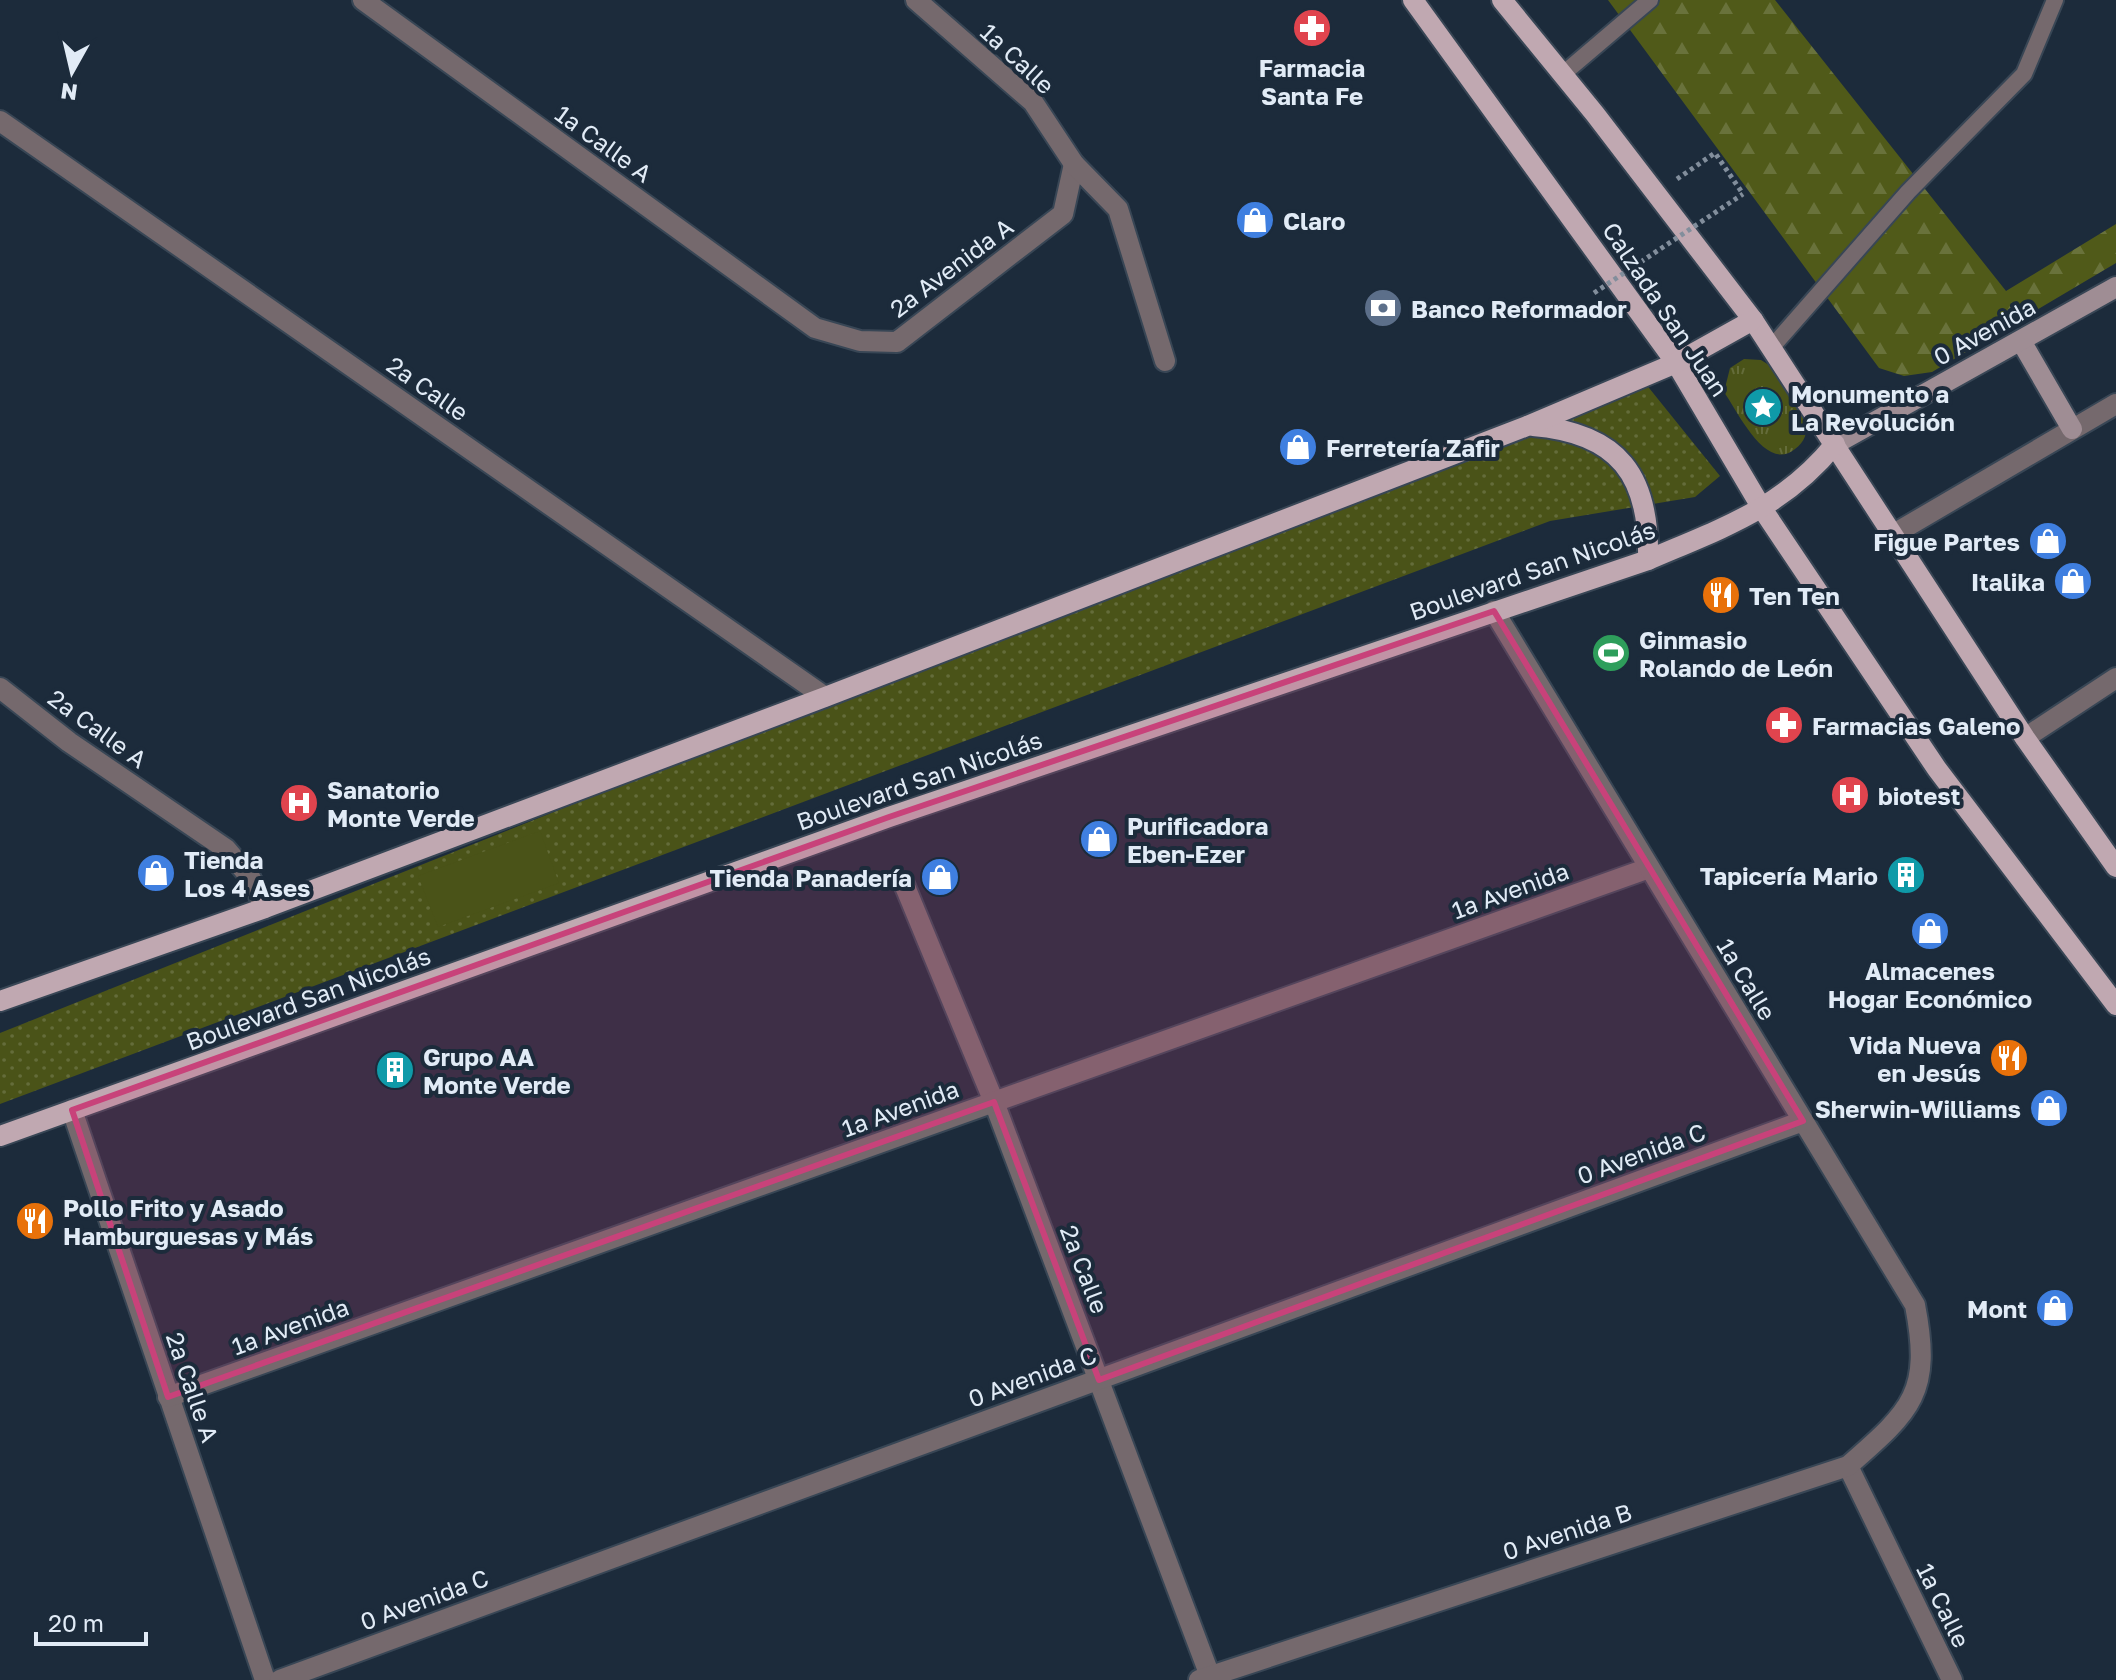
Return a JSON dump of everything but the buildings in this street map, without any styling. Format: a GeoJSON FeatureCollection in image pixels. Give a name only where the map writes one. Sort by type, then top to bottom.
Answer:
{"type":"FeatureCollection","features":[{"type":"Feature","properties":{"kind":"main road","name":"Calzada San Juan"},"geometry":{"type":"LineString","coordinates":[[1413,0],[1676,363],[1763,510],[1937,769],[2116,1005]]}},
{"type":"Feature","properties":{"kind":"main road"},"geometry":{"type":"LineString","coordinates":[[1502,0],[1656,192],[1753,320],[2025,738],[2116,867]]}},
{"type":"Feature","properties":{"kind":"main road"},"geometry":{"type":"LineString","coordinates":[[0,1001],[265,908],[825,697],[1527,426],[1676,363],[1753,320]]}},
{"type":"Feature","properties":{"kind":"main road"},"geometry":{"type":"LineString","coordinates":[[1527,426],[1569,429],[1607,447],[1635,479],[1649,518],[1648,560]]}},
{"type":"Feature","properties":{"kind":"main road","name":"Boulevard San Nicolás"},"geometry":{"type":"LineString","coordinates":[[0,1136],[874,822],[1648,560],[1763,510],[1814,470],[1835,444]]}},
{"type":"Feature","properties":{"kind":"street","name":"1a Calle A"},"geometry":{"type":"LineString","coordinates":[[363,0],[815,328]]}},
{"type":"Feature","properties":{"kind":"street","name":"1a Calle"},"geometry":{"type":"LineString","coordinates":[[916,0],[1033,102],[1074,164],[1118,209],[1165,361]]}},
{"type":"Feature","properties":{"kind":"street","name":"2a Calle"},"geometry":{"type":"LineString","coordinates":[[0,121],[825,697]]}},
{"type":"Feature","properties":{"kind":"street","name":"2a Avenida A"},"geometry":{"type":"LineString","coordinates":[[815,328],[860,341],[897,342],[1063,214],[1074,164]]}},
{"type":"Feature","properties":{"kind":"street","name":"0 Avenida"},"geometry":{"type":"LineString","coordinates":[[1835,444],[2116,287]]}},
{"type":"Feature","properties":{"kind":"street"},"geometry":{"type":"LineString","coordinates":[[2021,341],[2072,429]]}},
{"type":"Feature","properties":{"kind":"street"},"geometry":{"type":"LineString","coordinates":[[1894,534],[2115,406]]}},
{"type":"Feature","properties":{"kind":"street","name":"1a Calle"},"geometry":{"type":"LineString","coordinates":[[1494,611],[1915,1305],[1923,1346],[1920,1385]]}},
{"type":"Feature","properties":{"kind":"street"},"geometry":{"type":"LineString","coordinates":[[2025,738],[2116,678]]}},
{"type":"Feature","properties":{"kind":"street","name":"2a Calle A"},"geometry":{"type":"LineString","coordinates":[[0,688],[69,742],[226,849],[250,877],[265,908]]}},
{"type":"Feature","properties":{"kind":"street","name":"1a Avenida"},"geometry":{"type":"LineString","coordinates":[[168,1397],[1649,868]]}},
{"type":"Feature","properties":{"kind":"street","name":"2a Calle"},"geometry":{"type":"LineString","coordinates":[[904,884],[994,1102],[1099,1380],[1204,1678]]}},
{"type":"Feature","properties":{"kind":"street","name":"2a Calle A"},"geometry":{"type":"LineString","coordinates":[[72,1110],[265,1680]]}},
{"type":"Feature","properties":{"kind":"street","name":"0 Avenida C"},"geometry":{"type":"LineString","coordinates":[[280,1680],[1803,1121]]}},
{"type":"Feature","properties":{"kind":"street","name":"0 Avenida B"},"geometry":{"type":"LineString","coordinates":[[1204,1678],[1848,1466],[1890,1428],[1920,1385]]}},
{"type":"Feature","properties":{"kind":"street","name":"1a Calle"},"geometry":{"type":"LineString","coordinates":[[1848,1466],[1952,1680]]}},
{"type":"Feature","properties":{"kind":"lane"},"geometry":{"type":"LineString","coordinates":[[1563,74],[1650,0]]}},
{"type":"Feature","properties":{"kind":"lane"},"geometry":{"type":"LineString","coordinates":[[1771,348],[1908,192],[2024,74],[2055,0]]}},
{"type":"Feature","properties":{"kind":"path"},"geometry":{"type":"LineString","coordinates":[[1594,293],[1743,194],[1715,153],[1656,192]]}},
{"type":"Feature","properties":{"kind":"highlighted area"},"geometry":{"type":"Polygon","coordinates":[[[1494,611],[1803,1121],[1099,1380],[994,1102],[168,1397],[72,1110],[889,817],[1494,611]]]}},
{"type":"Feature","properties":{"kind":"green space"},"geometry":{"type":"Polygon","coordinates":[[[1608,0],[1775,0],[2006,291],[2116,224],[2116,263],[1932,372],[1904,376],[1879,368],[1608,0]]]}},
{"type":"Feature","properties":{"kind":"green space"},"geometry":{"type":"Polygon","coordinates":[[[1744,359],[1761,360],[1769,365],[1807,421],[1805,437],[1795,449],[1784,454],[1763,447],[1724,392],[1730,368],[1744,359]]]}},
{"type":"Feature","properties":{"kind":"green space"},"geometry":{"type":"Polygon","coordinates":[[[1641,378],[1720,476],[1695,497],[1550,521],[0,1104],[0,1033],[1641,378]]]}},
{"type":"Feature","properties":{"kind":"green space"},"geometry":{"type":"Polygon","coordinates":[[[540,831],[559,883],[438,927],[418,876],[540,831]]]}},
{"type":"Feature","properties":{"kind":"place","name":"Farmacia Santa Fe"},"geometry":{"type":"Point","coordinates":[1312,28]}},
{"type":"Feature","properties":{"kind":"place","name":"Claro"},"geometry":{"type":"Point","coordinates":[1255,220]}},
{"type":"Feature","properties":{"kind":"place","name":"Banco Reformador"},"geometry":{"type":"Point","coordinates":[1383,308]}},
{"type":"Feature","properties":{"kind":"place","name":"Monumento a La Revolución"},"geometry":{"type":"Point","coordinates":[1763,407]}},
{"type":"Feature","properties":{"kind":"place","name":"Ferretería Zafir"},"geometry":{"type":"Point","coordinates":[1298,447]}},
{"type":"Feature","properties":{"kind":"place","name":"Figue Partes"},"geometry":{"type":"Point","coordinates":[2048,541]}},
{"type":"Feature","properties":{"kind":"place","name":"Italika"},"geometry":{"type":"Point","coordinates":[2073,581]}},
{"type":"Feature","properties":{"kind":"place","name":"Ten Ten"},"geometry":{"type":"Point","coordinates":[1721,595]}},
{"type":"Feature","properties":{"kind":"place","name":"Ginmasio Rolando de León"},"geometry":{"type":"Point","coordinates":[1611,653]}},
{"type":"Feature","properties":{"kind":"place","name":"Farmacias Galeno"},"geometry":{"type":"Point","coordinates":[1784,725]}},
{"type":"Feature","properties":{"kind":"place","name":"biotest"},"geometry":{"type":"Point","coordinates":[1850,795]}},
{"type":"Feature","properties":{"kind":"place","name":"Sanatorio Monte Verde"},"geometry":{"type":"Point","coordinates":[299,803]}},
{"type":"Feature","properties":{"kind":"place","name":"Purificadora Eben-Ezer"},"geometry":{"type":"Point","coordinates":[1099,839]}},
{"type":"Feature","properties":{"kind":"place","name":"Tienda Los 4 Ases"},"geometry":{"type":"Point","coordinates":[156,873]}},
{"type":"Feature","properties":{"kind":"place","name":"Tapicería Mario"},"geometry":{"type":"Point","coordinates":[1906,875]}},
{"type":"Feature","properties":{"kind":"place","name":"Tienda Panadería"},"geometry":{"type":"Point","coordinates":[940,877]}},
{"type":"Feature","properties":{"kind":"place","name":"Almacenes Hogar Económico"},"geometry":{"type":"Point","coordinates":[1930,931]}},
{"type":"Feature","properties":{"kind":"place","name":"Vida Nueva en Jesús"},"geometry":{"type":"Point","coordinates":[2009,1058]}},
{"type":"Feature","properties":{"kind":"place","name":"Grupo AA Monte Verde"},"geometry":{"type":"Point","coordinates":[395,1070]}},
{"type":"Feature","properties":{"kind":"place","name":"Sherwin-Williams"},"geometry":{"type":"Point","coordinates":[2049,1108]}},
{"type":"Feature","properties":{"kind":"place","name":"Pollo Frito y Asado Hamburguesas y Más"},"geometry":{"type":"Point","coordinates":[35,1221]}},
{"type":"Feature","properties":{"kind":"place","name":"Mont"},"geometry":{"type":"Point","coordinates":[2055,1308]}}]}
